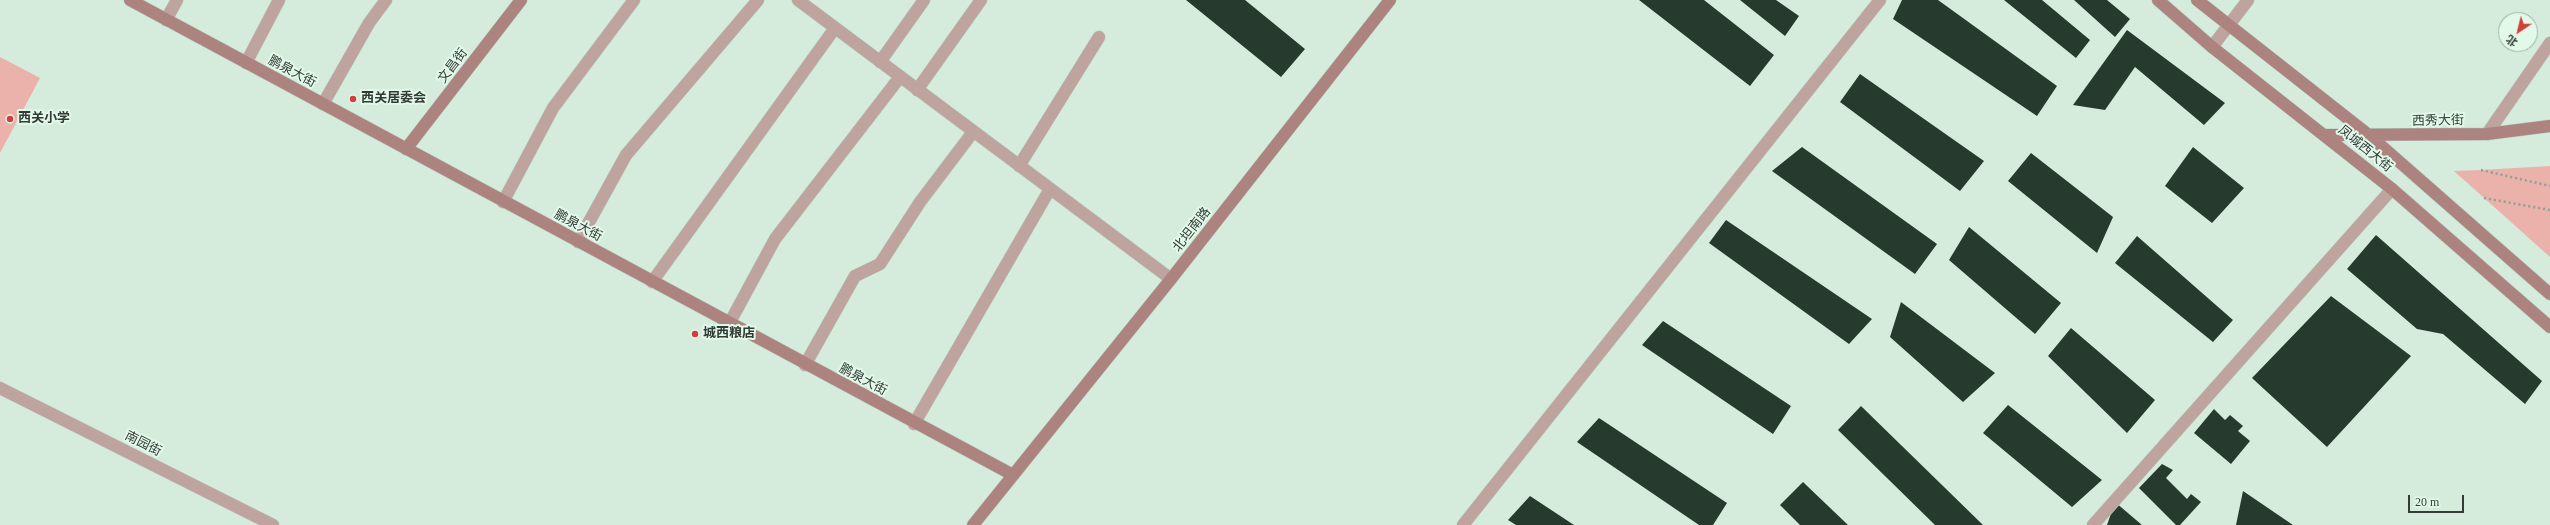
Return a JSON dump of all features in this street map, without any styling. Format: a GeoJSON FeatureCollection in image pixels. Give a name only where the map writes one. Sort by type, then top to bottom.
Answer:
{"type":"FeatureCollection","features":[{"type":"Feature","properties":{"kind":"main road","name":"鹏泉大街"},"geometry":{"type":"LineString","coordinates":[[130,0],[914,424],[1013,475]]}},
{"type":"Feature","properties":{"kind":"main road","name":"文昌街"},"geometry":{"type":"LineString","coordinates":[[406,149],[521,0]]}},
{"type":"Feature","properties":{"kind":"main road","name":"北坦南路"},"geometry":{"type":"LineString","coordinates":[[972,525],[1171,279],[1390,0]]}},
{"type":"Feature","properties":{"kind":"main road","name":"凤城西大街"},"geometry":{"type":"LineString","coordinates":[[2158,0],[2212,46],[2392,189],[2550,327]]}},
{"type":"Feature","properties":{"kind":"main road","name":"凤城西大街"},"geometry":{"type":"LineString","coordinates":[[2197,0],[2228,26],[2370,136],[2550,294]]}},
{"type":"Feature","properties":{"kind":"main road","name":"西秀大街"},"geometry":{"type":"LineString","coordinates":[[2325,135],[2370,136],[2487,134],[2550,126]]}},
{"type":"Feature","properties":{"kind":"street"},"geometry":{"type":"LineString","coordinates":[[166,20],[178,0]]}},
{"type":"Feature","properties":{"kind":"street"},"geometry":{"type":"LineString","coordinates":[[246,63],[279,0]]}},
{"type":"Feature","properties":{"kind":"street"},"geometry":{"type":"LineString","coordinates":[[323,104],[369,23],[386,0]]}},
{"type":"Feature","properties":{"kind":"street"},"geometry":{"type":"LineString","coordinates":[[503,202],[553,108],[634,0]]}},
{"type":"Feature","properties":{"kind":"street"},"geometry":{"type":"LineString","coordinates":[[578,242],[626,155],[758,0]]}},
{"type":"Feature","properties":{"kind":"street"},"geometry":{"type":"LineString","coordinates":[[798,0],[1171,279]]}},
{"type":"Feature","properties":{"kind":"street"},"geometry":{"type":"LineString","coordinates":[[880,62],[924,0]]}},
{"type":"Feature","properties":{"kind":"street"},"geometry":{"type":"LineString","coordinates":[[918,90],[981,0]]}},
{"type":"Feature","properties":{"kind":"street"},"geometry":{"type":"LineString","coordinates":[[1463,525],[1880,0]]}},
{"type":"Feature","properties":{"kind":"street"},"geometry":{"type":"LineString","coordinates":[[2212,46],[2248,0]]}},
{"type":"Feature","properties":{"kind":"street"},"geometry":{"type":"LineString","coordinates":[[652,282],[835,28]]}},
{"type":"Feature","properties":{"kind":"street"},"geometry":{"type":"LineString","coordinates":[[1019,166],[1100,37]]}},
{"type":"Feature","properties":{"kind":"street"},"geometry":{"type":"LineString","coordinates":[[2487,134],[2550,43]]}},
{"type":"Feature","properties":{"kind":"street"},"geometry":{"type":"LineString","coordinates":[[729,324],[775,239],[900,77]]}},
{"type":"Feature","properties":{"kind":"street"},"geometry":{"type":"LineString","coordinates":[[805,365],[855,276],[880,264],[920,202],[973,132]]}},
{"type":"Feature","properties":{"kind":"street"},"geometry":{"type":"LineString","coordinates":[[914,424],[1050,189]]}},
{"type":"Feature","properties":{"kind":"street"},"geometry":{"type":"LineString","coordinates":[[2094,525],[2392,189]]}},
{"type":"Feature","properties":{"kind":"street","name":"南园街"},"geometry":{"type":"LineString","coordinates":[[0,388],[273,525]]}},
{"type":"Feature","properties":{"kind":"path"},"geometry":{"type":"LineString","coordinates":[[2481,170],[2550,186]]}},
{"type":"Feature","properties":{"kind":"path"},"geometry":{"type":"LineString","coordinates":[[2484,198],[2550,210]]}},
{"type":"Feature","properties":{"kind":"shaded area"},"geometry":{"type":"Polygon","coordinates":[[[0,57],[40,78],[0,153],[0,57]]]}},
{"type":"Feature","properties":{"kind":"shaded area"},"geometry":{"type":"Polygon","coordinates":[[[2550,166],[2550,257],[2454,171],[2481,170],[2550,166]]]}},
{"type":"Feature","properties":{"kind":"building"},"geometry":{"type":"Polygon","coordinates":[[[1186,0],[1245,0],[1305,49],[1281,77],[1186,0]]]}},
{"type":"Feature","properties":{"kind":"building"},"geometry":{"type":"Polygon","coordinates":[[[1639,0],[1704,0],[1774,55],[1750,86],[1639,0]]]}},
{"type":"Feature","properties":{"kind":"building"},"geometry":{"type":"Polygon","coordinates":[[[1740,0],[1776,0],[1799,16],[1785,36],[1740,0]]]}},
{"type":"Feature","properties":{"kind":"building"},"geometry":{"type":"Polygon","coordinates":[[[1902,0],[1938,0],[2057,86],[2037,116],[1893,19],[1902,0]]]}},
{"type":"Feature","properties":{"kind":"building"},"geometry":{"type":"Polygon","coordinates":[[[2004,0],[2042,0],[2090,40],[2076,58],[2004,0]]]}},
{"type":"Feature","properties":{"kind":"building"},"geometry":{"type":"Polygon","coordinates":[[[2074,0],[2107,0],[2130,19],[2115,37],[2074,0]]]}},
{"type":"Feature","properties":{"kind":"building"},"geometry":{"type":"Polygon","coordinates":[[[2127,30],[2225,103],[2204,125],[2135,67],[2105,110],[2073,105],[2127,30]]]}},
{"type":"Feature","properties":{"kind":"building"},"geometry":{"type":"Polygon","coordinates":[[[1860,74],[1984,161],[1960,191],[1840,102],[1860,74]]]}},
{"type":"Feature","properties":{"kind":"building"},"geometry":{"type":"Polygon","coordinates":[[[1802,147],[1937,244],[1915,274],[1772,171],[1802,147]]]}},
{"type":"Feature","properties":{"kind":"building"},"geometry":{"type":"Polygon","coordinates":[[[2193,147],[2244,188],[2212,223],[2165,186],[2193,147]]]}},
{"type":"Feature","properties":{"kind":"building"},"geometry":{"type":"Polygon","coordinates":[[[2031,153],[2113,217],[2097,253],[2008,181],[2031,153]]]}},
{"type":"Feature","properties":{"kind":"building"},"geometry":{"type":"Polygon","coordinates":[[[1726,220],[1872,319],[1849,344],[1709,243],[1726,220]]]}},
{"type":"Feature","properties":{"kind":"building"},"geometry":{"type":"Polygon","coordinates":[[[1969,227],[2061,303],[2035,334],[1949,260],[1969,227]]]}},
{"type":"Feature","properties":{"kind":"building"},"geometry":{"type":"Polygon","coordinates":[[[2376,235],[2542,381],[2525,404],[2443,334],[2417,329],[2347,269],[2376,235]]]}},
{"type":"Feature","properties":{"kind":"building"},"geometry":{"type":"Polygon","coordinates":[[[2137,236],[2233,320],[2213,342],[2115,263],[2137,236]]]}},
{"type":"Feature","properties":{"kind":"building"},"geometry":{"type":"Polygon","coordinates":[[[2331,296],[2411,356],[2327,447],[2252,378],[2331,296]]]}},
{"type":"Feature","properties":{"kind":"building"},"geometry":{"type":"Polygon","coordinates":[[[1901,302],[1995,373],[1963,402],[1890,337],[1901,302]]]}},
{"type":"Feature","properties":{"kind":"building"},"geometry":{"type":"Polygon","coordinates":[[[1663,321],[1791,406],[1773,434],[1642,345],[1663,321]]]}},
{"type":"Feature","properties":{"kind":"building"},"geometry":{"type":"Polygon","coordinates":[[[2071,328],[2155,400],[2127,433],[2048,356],[2071,328]]]}},
{"type":"Feature","properties":{"kind":"building"},"geometry":{"type":"Polygon","coordinates":[[[2008,405],[2102,480],[2072,507],[1983,433],[2008,405]]]}},
{"type":"Feature","properties":{"kind":"building"},"geometry":{"type":"Polygon","coordinates":[[[1861,406],[1983,525],[1935,525],[1838,430],[1861,406]]]}},
{"type":"Feature","properties":{"kind":"building"},"geometry":{"type":"Polygon","coordinates":[[[2214,409],[2225,420],[2230,415],[2243,426],[2238,431],[2250,441],[2231,464],[2194,433],[2214,409]]]}},
{"type":"Feature","properties":{"kind":"building"},"geometry":{"type":"Polygon","coordinates":[[[1599,418],[1727,503],[1713,525],[1699,525],[1577,442],[1599,418]]]}},
{"type":"Feature","properties":{"kind":"building"},"geometry":{"type":"Polygon","coordinates":[[[2162,464],[2173,470],[2166,478],[2187,499],[2191,494],[2201,502],[2180,525],[2176,525],[2139,488],[2162,464]]]}},
{"type":"Feature","properties":{"kind":"building"},"geometry":{"type":"Polygon","coordinates":[[[1803,482],[1848,525],[1800,525],[1780,505],[1803,482]]]}},
{"type":"Feature","properties":{"kind":"building"},"geometry":{"type":"Polygon","coordinates":[[[2243,491],[2293,525],[2236,525],[2243,491]]]}},
{"type":"Feature","properties":{"kind":"building"},"geometry":{"type":"Polygon","coordinates":[[[1530,496],[1574,525],[1516,525],[1508,520],[1530,496]]]}},
{"type":"Feature","properties":{"kind":"building"},"geometry":{"type":"Polygon","coordinates":[[[2115,502],[2142,525],[2107,525],[2115,502]]]}},
{"type":"Feature","properties":{"kind":"place","name":"西关居委会"},"geometry":{"type":"Point","coordinates":[353,99]}},
{"type":"Feature","properties":{"kind":"place","name":"西关小学"},"geometry":{"type":"Point","coordinates":[10,119]}},
{"type":"Feature","properties":{"kind":"place","name":"城西粮店"},"geometry":{"type":"Point","coordinates":[695,334]}}]}
